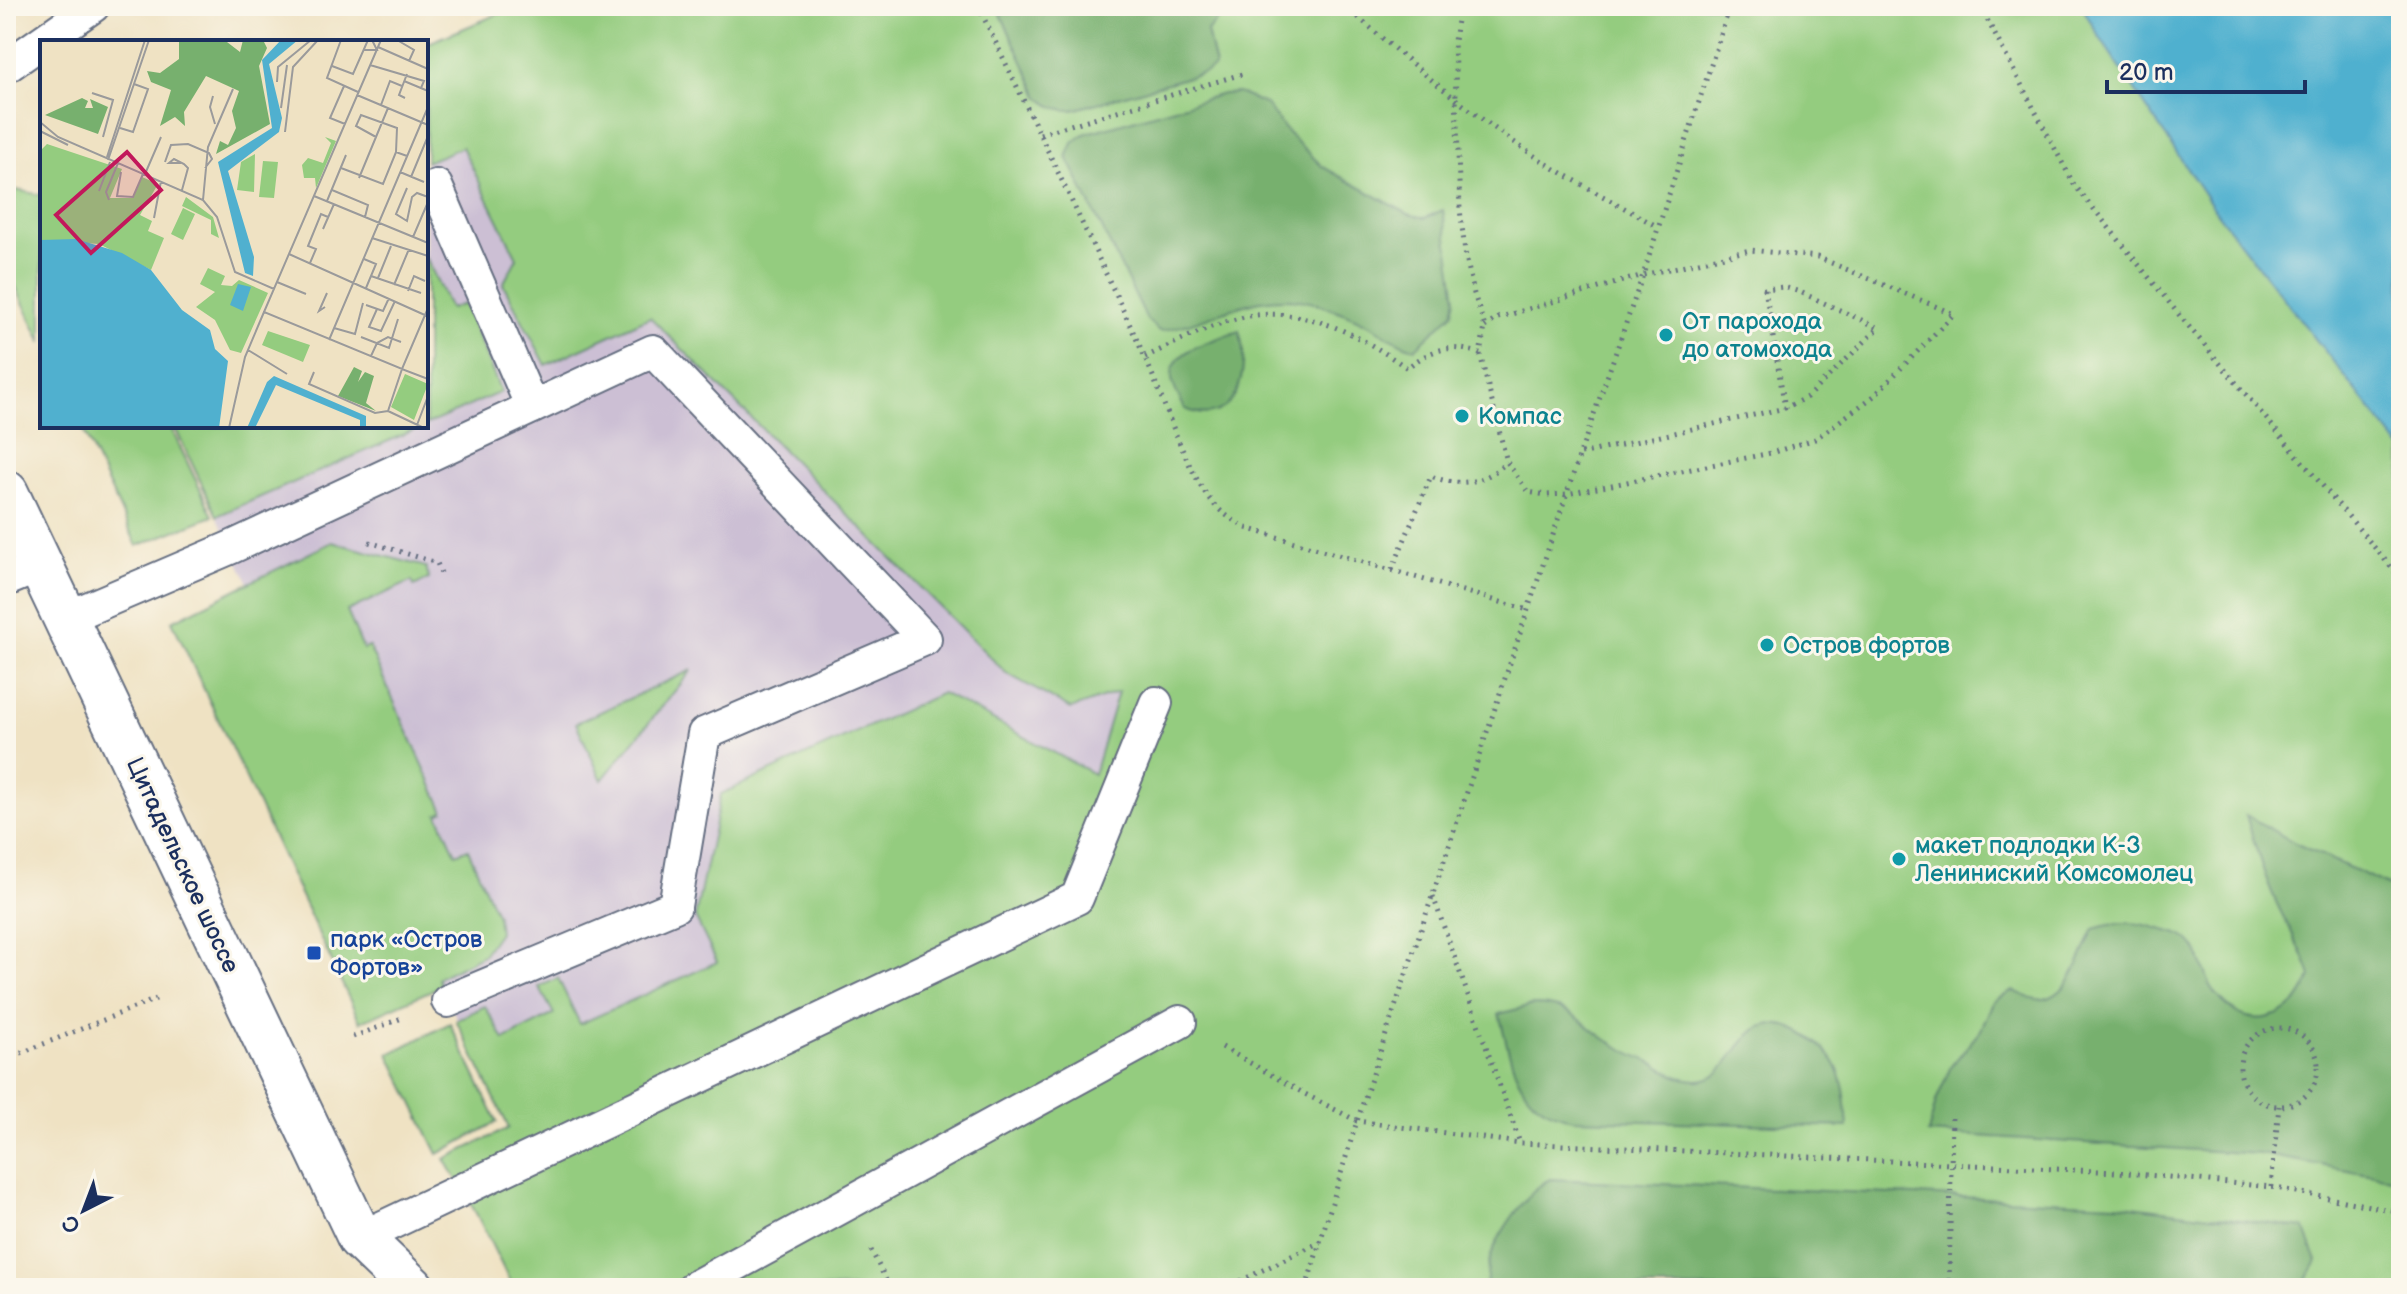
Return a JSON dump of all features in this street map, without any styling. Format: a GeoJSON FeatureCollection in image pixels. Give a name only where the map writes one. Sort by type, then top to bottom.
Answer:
{"type":"FeatureCollection","features":[{"type":"Feature","properties":{"kind":"street","name":"Цитадельское шоссе"},"geometry":{"type":"LineString","coordinates":[[6,493],[23,573],[66,618],[360,1238],[365,1288]]}},
{"type":"Feature","properties":{"kind":"street","name":"Цитадельское шоссе"},"geometry":{"type":"LineString","coordinates":[[360,1238],[412,1288]]}},
{"type":"Feature","properties":{"kind":"lane"},"geometry":{"type":"LineString","coordinates":[[45,40],[93,6]]}},
{"type":"Feature","properties":{"kind":"lane"},"geometry":{"type":"LineString","coordinates":[[6,67],[40,43]]}},
{"type":"Feature","properties":{"kind":"lane"},"geometry":{"type":"LineString","coordinates":[[436,186],[532,407]]}},
{"type":"Feature","properties":{"kind":"lane"},"geometry":{"type":"LineString","coordinates":[[66,618],[294,518],[653,351],[925,639],[704,734],[675,906],[448,1001]]}},
{"type":"Feature","properties":{"kind":"lane"},"geometry":{"type":"LineString","coordinates":[[360,1238],[1077,898],[1156,703]]}},
{"type":"Feature","properties":{"kind":"lane"},"geometry":{"type":"LineString","coordinates":[[693,1288],[1180,1022]]}},
{"type":"Feature","properties":{"kind":"path"},"geometry":{"type":"LineString","coordinates":[[978,6],[1209,499],[1229,518],[1264,533],[1528,610]]}},
{"type":"Feature","properties":{"kind":"path"},"geometry":{"type":"LineString","coordinates":[[1346,6],[1456,101],[1524,149],[1658,227]]}},
{"type":"Feature","properties":{"kind":"path"},"geometry":{"type":"LineString","coordinates":[[1459,6],[1454,41],[1460,209],[1465,252],[1485,327],[1480,354],[1507,462],[1528,492],[1567,494],[1771,453],[1815,439],[1874,396],[1954,314],[1817,257],[1750,250],[1643,275],[1498,318],[1485,327]]}},
{"type":"Feature","properties":{"kind":"path"},"geometry":{"type":"LineString","coordinates":[[1306,1288],[1357,1121],[1643,275],[1730,6]]}},
{"type":"Feature","properties":{"kind":"path"},"geometry":{"type":"LineString","coordinates":[[1980,6],[2073,183],[2180,316],[2401,579]]}},
{"type":"Feature","properties":{"kind":"path"},"geometry":{"type":"LineString","coordinates":[[1040,134],[1242,74]]}},
{"type":"Feature","properties":{"kind":"path"},"geometry":{"type":"LineString","coordinates":[[1580,454],[1785,408],[1807,397],[1879,328],[1800,292],[1784,287],[1765,289],[1785,408]]}},
{"type":"Feature","properties":{"kind":"path"},"geometry":{"type":"LineString","coordinates":[[1145,357],[1234,319],[1258,315],[1309,318],[1332,326],[1356,336],[1407,368],[1436,349],[1466,349],[1480,354]]}},
{"type":"Feature","properties":{"kind":"path"},"geometry":{"type":"LineString","coordinates":[[1392,570],[1431,476],[1445,482],[1473,482],[1497,471],[1507,462]]}},
{"type":"Feature","properties":{"kind":"path"},"geometry":{"type":"LineString","coordinates":[[294,518],[437,563],[443,578]]}},
{"type":"Feature","properties":{"kind":"path"},"geometry":{"type":"LineString","coordinates":[[1433,896],[1520,1143]]}},
{"type":"Feature","properties":{"kind":"path"},"geometry":{"type":"LineString","coordinates":[[6,1059],[156,999]]}},
{"type":"Feature","properties":{"kind":"path"},"geometry":{"type":"LineString","coordinates":[[1180,1022],[1357,1121],[1520,1143],[2117,1172],[2271,1187],[2401,1212]]}},
{"type":"Feature","properties":{"kind":"path"},"geometry":{"type":"LineString","coordinates":[[2271,1028],[2283,1028],[2307,1039],[2318,1062],[2318,1075],[2312,1088],[2303,1098],[2279,1106],[2255,1099],[2246,1089],[2240,1065],[2249,1042],[2271,1028]]}},
{"type":"Feature","properties":{"kind":"path"},"geometry":{"type":"LineString","coordinates":[[2271,1187],[2279,1106]]}},
{"type":"Feature","properties":{"kind":"path"},"geometry":{"type":"LineString","coordinates":[[1949,1288],[1952,1113]]}},
{"type":"Feature","properties":{"kind":"path"},"geometry":{"type":"LineString","coordinates":[[1226,1288],[1321,1241]]}},
{"type":"Feature","properties":{"kind":"path"},"geometry":{"type":"LineString","coordinates":[[2387,1288],[2401,1285]]}},
{"type":"Feature","properties":{"kind":"shaded area"},"geometry":{"type":"Polygon","coordinates":[[[517,6],[1147,598],[1094,774],[509,1128],[175,428],[428,428],[428,43],[517,6]]]}},
{"type":"Feature","properties":{"kind":"green space","name":"Остров фортов"},"geometry":{"type":"Polygon","coordinates":[[[517,6],[2082,6],[2217,213],[2401,448],[2401,1288],[513,1288],[445,1159],[509,1128],[456,1020],[485,1006],[504,1040],[554,1014],[539,987],[558,978],[580,1024],[717,962],[695,917],[721,794],[942,693],[1094,774],[1118,692],[1071,709],[1006,673],[650,317],[546,365],[503,284],[517,258],[462,147],[428,161],[428,43],[517,6]]]}},
{"type":"Feature","properties":{"kind":"green space"},"geometry":{"type":"Polygon","coordinates":[[[997,6],[1231,6],[1207,31],[1215,66],[1206,72],[1073,110],[1054,107],[1039,96],[997,6]]]}},
{"type":"Feature","properties":{"kind":"green space"},"geometry":{"type":"Polygon","coordinates":[[[1238,93],[1265,104],[1289,134],[1323,167],[1408,214],[1425,218],[1443,210],[1456,298],[1453,313],[1416,348],[1344,313],[1292,299],[1253,303],[1159,331],[1147,320],[1067,157],[1073,143],[1084,134],[1223,94],[1238,93]]]}},
{"type":"Feature","properties":{"kind":"green space"},"geometry":{"type":"Polygon","coordinates":[[[6,188],[40,195],[40,339],[6,266],[6,188]]]}},
{"type":"Feature","properties":{"kind":"green space"},"geometry":{"type":"Polygon","coordinates":[[[428,261],[450,309],[464,304],[501,392],[428,424],[428,261]]]}},
{"type":"Feature","properties":{"kind":"green space"},"geometry":{"type":"Polygon","coordinates":[[[1239,331],[1243,363],[1236,393],[1217,412],[1202,414],[1185,409],[1172,379],[1178,360],[1196,347],[1239,331]]]}},
{"type":"Feature","properties":{"kind":"green space"},"geometry":{"type":"Polygon","coordinates":[[[82,428],[171,428],[213,516],[137,546],[82,428]]]}},
{"type":"Feature","properties":{"kind":"green space"},"geometry":{"type":"Polygon","coordinates":[[[175,428],[418,428],[217,516],[175,428]]]}},
{"type":"Feature","properties":{"kind":"green space"},"geometry":{"type":"Polygon","coordinates":[[[332,542],[426,567],[429,579],[414,586],[412,581],[347,611],[363,649],[369,647],[444,811],[438,814],[456,854],[468,849],[497,916],[499,932],[483,955],[438,978],[441,986],[360,1022],[172,621],[332,542]]]}},
{"type":"Feature","properties":{"kind":"green space"},"geometry":{"type":"Polygon","coordinates":[[[692,670],[602,780],[576,723],[692,670]]]}},
{"type":"Feature","properties":{"kind":"green space"},"geometry":{"type":"Polygon","coordinates":[[[2246,815],[2297,844],[2401,891],[2401,1180],[2260,1154],[1928,1133],[1936,1101],[1951,1066],[1981,1030],[1993,1002],[2012,991],[2037,999],[2058,993],[2073,974],[2094,929],[2111,924],[2135,923],[2184,937],[2198,952],[2215,992],[2227,1006],[2251,1018],[2270,1017],[2296,1002],[2311,976],[2271,890],[2246,815]]]}},
{"type":"Feature","properties":{"kind":"green space"},"geometry":{"type":"Polygon","coordinates":[[[1533,1005],[1566,1011],[1625,1050],[1676,1076],[1697,1080],[1717,1074],[1744,1040],[1763,1026],[1786,1026],[1798,1030],[1828,1053],[1834,1062],[1843,1086],[1848,1127],[1573,1119],[1554,1113],[1525,1090],[1509,1053],[1499,1014],[1533,1005]]]}},
{"type":"Feature","properties":{"kind":"green space"},"geometry":{"type":"Polygon","coordinates":[[[450,1023],[497,1122],[438,1154],[389,1054],[450,1023]]]}},
{"type":"Feature","properties":{"kind":"green space"},"geometry":{"type":"Polygon","coordinates":[[[1550,1179],[2116,1204],[2304,1228],[2317,1261],[2302,1288],[1486,1288],[1489,1262],[1505,1227],[1532,1193],[1550,1179]]]}},
{"type":"Feature","properties":{"kind":"water"},"geometry":{"type":"Polygon","coordinates":[[[2082,6],[2401,6],[2401,448],[2217,213],[2082,6]]]}},
{"type":"Feature","properties":{"kind":"place","name":"От парохода до атомохода"},"geometry":{"type":"Point","coordinates":[1666,335]}},
{"type":"Feature","properties":{"kind":"place","name":"Компас"},"geometry":{"type":"Point","coordinates":[1462,416]}},
{"type":"Feature","properties":{"kind":"place","name":"Остров фортов"},"geometry":{"type":"Point","coordinates":[1767,645]}},
{"type":"Feature","properties":{"kind":"place","name":"макет подлодки К-3 Лениниский Комсомолец"},"geometry":{"type":"Point","coordinates":[1899,859]}},
{"type":"Feature","properties":{"kind":"place","name":"парк «Остров Фортов»"},"geometry":{"type":"Point","coordinates":[314,953]}}]}
